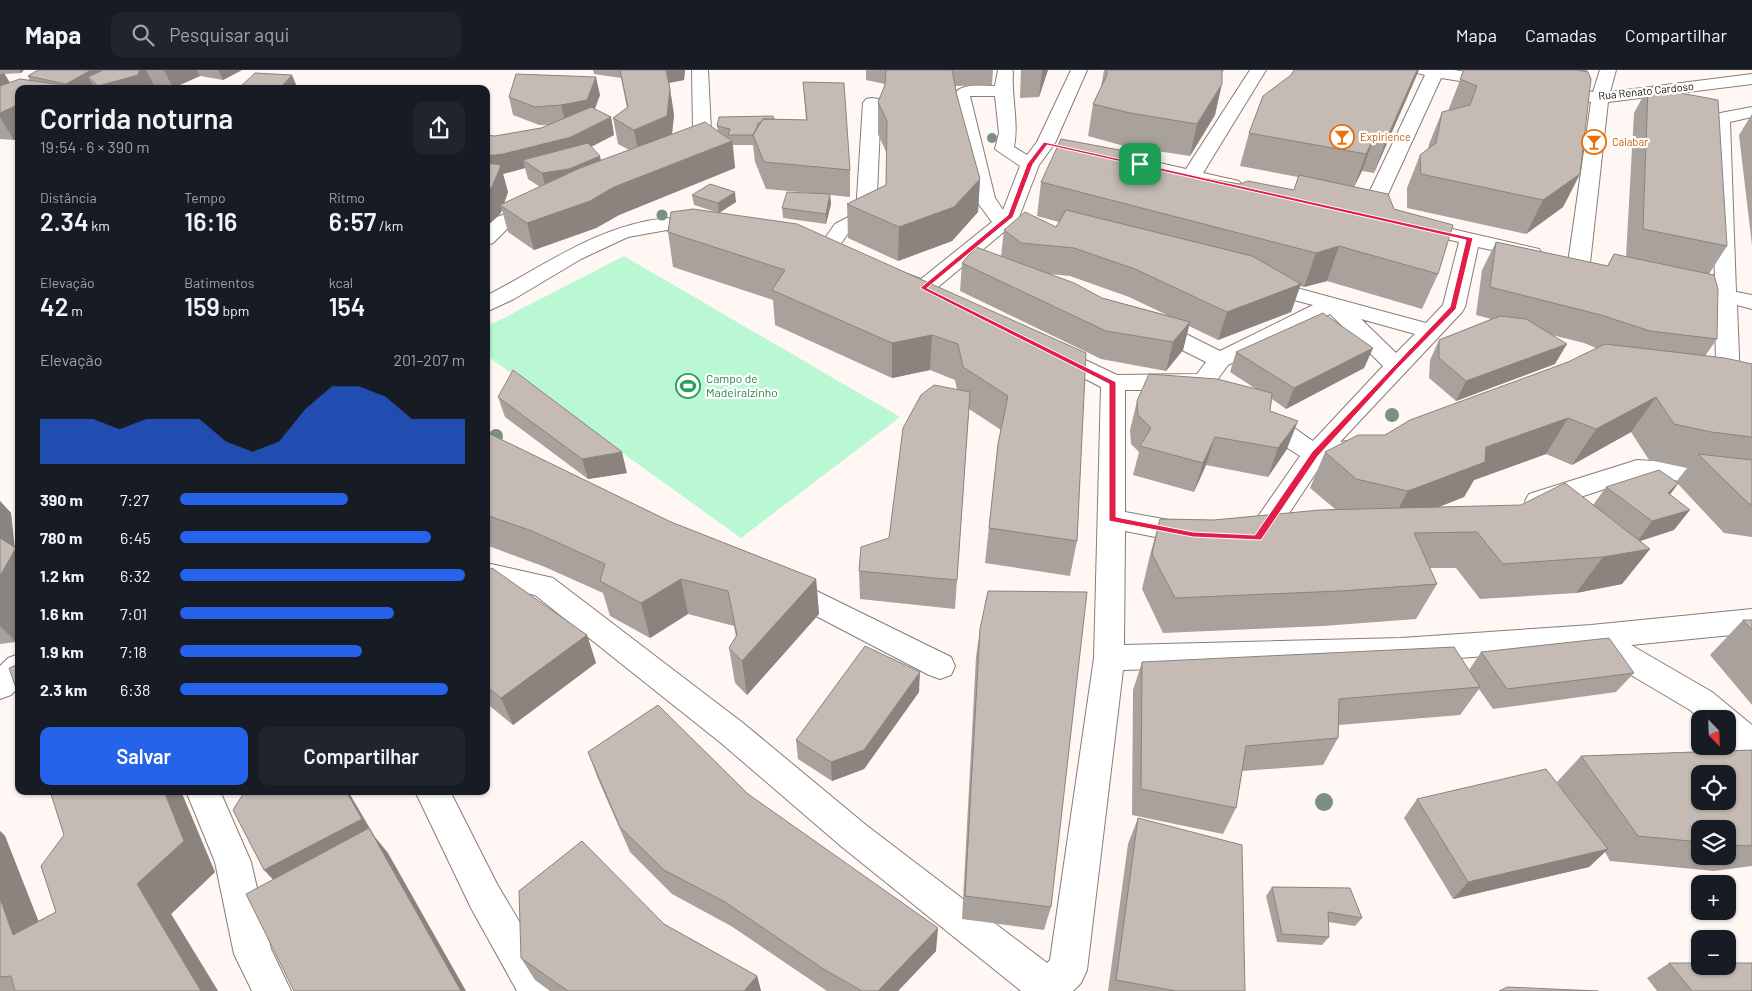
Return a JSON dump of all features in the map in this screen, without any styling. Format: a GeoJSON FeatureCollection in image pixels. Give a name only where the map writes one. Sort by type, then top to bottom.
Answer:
{"type":"FeatureCollection","features":[{"type":"Feature","properties":{"kind":"street"},"geometry":{"type":"LineString","coordinates":[[664,156],[682,149],[702,131],[700,70]]}},
{"type":"Feature","properties":{"kind":"street"},"geometry":{"type":"LineString","coordinates":[[1062,147],[1079,70]]}},
{"type":"Feature","properties":{"kind":"street"},"geometry":{"type":"LineString","coordinates":[[1191,176],[1258,70]]}},
{"type":"Feature","properties":{"kind":"street"},"geometry":{"type":"LineString","coordinates":[[1512,84],[1431,71],[1375,217],[1572,262],[1600,98],[1608,70]]}},
{"type":"Feature","properties":{"kind":"street"},"geometry":{"type":"LineString","coordinates":[[1005,72],[1003,92],[1008,133],[1004,149],[1030,164]]}},
{"type":"Feature","properties":{"kind":"street"},"geometry":{"type":"LineString","coordinates":[[1676,74],[1698,86]]}},
{"type":"Feature","properties":{"kind":"street","name":"Rua Renato Cardoso"},"geometry":{"type":"LineString","coordinates":[[1541,89],[1600,98],[1752,79]]}},
{"type":"Feature","properties":{"kind":"street"},"geometry":{"type":"LineString","coordinates":[[1003,92],[966,91],[961,96],[985,199],[1014,220]]}},
{"type":"Feature","properties":{"kind":"street"},"geometry":{"type":"LineString","coordinates":[[1600,98],[1656,107]]}},
{"type":"Feature","properties":{"kind":"street"},"geometry":{"type":"LineString","coordinates":[[806,241],[837,251],[842,228],[866,216],[872,103]]}},
{"type":"Feature","properties":{"kind":"street"},"geometry":{"type":"LineString","coordinates":[[1728,382],[1727,297],[1712,116],[1752,112]]}},
{"type":"Feature","properties":{"kind":"street"},"geometry":{"type":"LineString","coordinates":[[880,270],[932,292],[1014,220],[1030,164],[1062,147],[1247,188]]}},
{"type":"Feature","properties":{"kind":"street"},"geometry":{"type":"LineString","coordinates":[[490,235],[504,221],[558,199]]}},
{"type":"Feature","properties":{"kind":"street"},"geometry":{"type":"LineString","coordinates":[[490,303],[608,238],[636,228],[667,224],[723,231]]}},
{"type":"Feature","properties":{"kind":"street"},"geometry":{"type":"LineString","coordinates":[[1258,538],[1315,454],[1396,366],[1454,307],[1470,238]]}},
{"type":"Feature","properties":{"kind":"street"},"geometry":{"type":"LineString","coordinates":[[1238,278],[1431,331]]}},
{"type":"Feature","properties":{"kind":"street"},"geometry":{"type":"LineString","coordinates":[[1690,288],[1752,302]]}},
{"type":"Feature","properties":{"kind":"street"},"geometry":{"type":"LineString","coordinates":[[1035,344],[1113,383],[1212,387],[1220,360],[1333,304]]}},
{"type":"Feature","properties":{"kind":"street"},"geometry":{"type":"LineString","coordinates":[[1333,304],[1396,366]]}},
{"type":"Feature","properties":{"kind":"street"},"geometry":{"type":"LineString","coordinates":[[1136,318],[1220,360]]}},
{"type":"Feature","properties":{"kind":"street"},"geometry":{"type":"LineString","coordinates":[[1691,376],[1728,382],[1752,389]]}},
{"type":"Feature","properties":{"kind":"street"},"geometry":{"type":"LineString","coordinates":[[490,571],[543,586],[732,733],[854,836],[1045,989],[1068,970],[1109,658],[1113,383]]}},
{"type":"Feature","properties":{"kind":"street"},"geometry":{"type":"LineString","coordinates":[[1244,408],[1315,454],[1389,444]]}},
{"type":"Feature","properties":{"kind":"street"},"geometry":{"type":"LineString","coordinates":[[1517,508],[1637,469],[1685,472],[1752,482]]}},
{"type":"Feature","properties":{"kind":"street"},"geometry":{"type":"LineString","coordinates":[[1112,519],[1193,534],[1258,538],[1286,537]]}},
{"type":"Feature","properties":{"kind":"street"},"geometry":{"type":"LineString","coordinates":[[762,575],[940,666]]}},
{"type":"Feature","properties":{"kind":"street"},"geometry":{"type":"LineString","coordinates":[[1109,658],[1400,650],[1591,637],[1752,621]]}},
{"type":"Feature","properties":{"kind":"street"},"geometry":{"type":"LineString","coordinates":[[1591,637],[1701,701],[1712,710]]}},
{"type":"Feature","properties":{"kind":"street"},"geometry":{"type":"LineString","coordinates":[[0,686],[15,671]]}},
{"type":"Feature","properties":{"kind":"street"},"geometry":{"type":"LineString","coordinates":[[1736,731],[1752,750]]}},
{"type":"Feature","properties":{"kind":"street"},"geometry":{"type":"LineString","coordinates":[[205,795],[233,862],[253,954],[272,991]]}},
{"type":"Feature","properties":{"kind":"street"},"geometry":{"type":"LineString","coordinates":[[434,795],[484,896],[538,991]]}},
{"type":"Feature","properties":{"kind":"green space","name":"Campo de Madeiralzinho"},"geometry":{"type":"Polygon","coordinates":[[[624,256],[900,417],[741,538],[490,358],[490,325],[624,256]]]}},
{"type":"Feature","properties":{"kind":"building"},"geometry":{"type":"Polygon","coordinates":[[[38,70],[91,70],[66,84],[28,76],[38,70]]]}},
{"type":"Feature","properties":{"kind":"building"},"geometry":{"type":"Polygon","coordinates":[[[103,70],[140,70],[138,75],[102,85],[97,85],[88,77],[103,70]]]}},
{"type":"Feature","properties":{"kind":"building"},"geometry":{"type":"Polygon","coordinates":[[[620,70],[666,70],[670,89],[667,116],[634,130],[613,118],[628,107],[620,70]]]}},
{"type":"Feature","properties":{"kind":"building"},"geometry":{"type":"Polygon","coordinates":[[[886,70],[952,70],[957,96],[980,179],[954,207],[899,227],[847,204],[886,185],[887,121],[878,102],[885,85],[886,70]]]}},
{"type":"Feature","properties":{"kind":"building"},"geometry":{"type":"Polygon","coordinates":[[[1107,70],[1222,70],[1222,84],[1197,124],[1130,113],[1093,104],[1107,75],[1107,70]]]}},
{"type":"Feature","properties":{"kind":"building"},"geometry":{"type":"Polygon","coordinates":[[[1294,70],[1417,70],[1386,140],[1374,138],[1366,154],[1249,133],[1263,96],[1291,75],[1294,70]]]}},
{"type":"Feature","properties":{"kind":"building"},"geometry":{"type":"Polygon","coordinates":[[[1464,70],[1577,70],[1588,72],[1591,79],[1580,174],[1543,200],[1421,174],[1420,155],[1436,143],[1442,112],[1470,105],[1477,86],[1460,79],[1464,70]]]}},
{"type":"Feature","properties":{"kind":"building"},"geometry":{"type":"Polygon","coordinates":[[[255,73],[292,75],[283,85],[242,85],[255,73]]]}},
{"type":"Feature","properties":{"kind":"building"},"geometry":{"type":"Polygon","coordinates":[[[516,74],[596,77],[587,100],[535,107],[509,97],[516,74]]]}},
{"type":"Feature","properties":{"kind":"building"},"geometry":{"type":"Polygon","coordinates":[[[20,79],[63,85],[15,85],[15,106],[0,113],[0,86],[20,79]]]}},
{"type":"Feature","properties":{"kind":"building"},"geometry":{"type":"Polygon","coordinates":[[[803,82],[844,83],[850,170],[764,162],[753,135],[763,119],[807,120],[803,82]]]}},
{"type":"Feature","properties":{"kind":"building"},"geometry":{"type":"Polygon","coordinates":[[[1648,87],[1718,100],[1727,246],[1643,229],[1648,87]]]}},
{"type":"Feature","properties":{"kind":"building"},"geometry":{"type":"Polygon","coordinates":[[[591,107],[611,117],[571,137],[490,156],[490,135],[541,128],[591,107]]]}},
{"type":"Feature","properties":{"kind":"building"},"geometry":{"type":"Polygon","coordinates":[[[773,116],[774,119],[763,119],[758,123],[753,135],[728,135],[730,129],[717,126],[719,117],[773,116]]]}},
{"type":"Feature","properties":{"kind":"building"},"geometry":{"type":"Polygon","coordinates":[[[705,122],[732,141],[614,187],[590,201],[527,223],[500,205],[580,168],[705,122]]]}},
{"type":"Feature","properties":{"kind":"building"},"geometry":{"type":"Polygon","coordinates":[[[1061,139],[1125,151],[1130,166],[1240,184],[1248,181],[1294,190],[1299,175],[1388,194],[1394,209],[1453,225],[1438,274],[1339,246],[1316,253],[1041,182],[1061,139]]]}},
{"type":"Feature","properties":{"kind":"building"},"geometry":{"type":"Polygon","coordinates":[[[588,143],[600,156],[569,169],[542,173],[523,160],[588,143]]]}},
{"type":"Feature","properties":{"kind":"building"},"geometry":{"type":"Polygon","coordinates":[[[490,164],[501,165],[490,189],[490,164]]]}},
{"type":"Feature","properties":{"kind":"building"},"geometry":{"type":"Polygon","coordinates":[[[710,184],[735,192],[718,203],[692,195],[710,184]]]}},
{"type":"Feature","properties":{"kind":"building"},"geometry":{"type":"Polygon","coordinates":[[[787,192],[830,194],[826,214],[782,208],[787,192]]]}},
{"type":"Feature","properties":{"kind":"building"},"geometry":{"type":"Polygon","coordinates":[[[693,209],[797,224],[1086,353],[1077,541],[989,528],[998,444],[1008,396],[963,367],[958,344],[932,335],[892,343],[772,290],[785,270],[668,232],[671,212],[693,209]]]}},
{"type":"Feature","properties":{"kind":"building"},"geometry":{"type":"Polygon","coordinates":[[[1066,210],[1252,256],[1301,284],[1227,312],[1135,269],[1074,248],[1021,243],[1004,230],[1025,212],[1056,227],[1066,210]]]}},
{"type":"Feature","properties":{"kind":"building"},"geometry":{"type":"Polygon","coordinates":[[[1496,242],[1608,266],[1614,254],[1714,275],[1718,289],[1717,339],[1650,331],[1601,315],[1490,287],[1496,242]]]}},
{"type":"Feature","properties":{"kind":"building"},"geometry":{"type":"Polygon","coordinates":[[[976,247],[1074,283],[1102,298],[1190,322],[1173,342],[1106,331],[962,263],[976,247]]]}},
{"type":"Feature","properties":{"kind":"building"},"geometry":{"type":"Polygon","coordinates":[[[1323,313],[1373,348],[1294,388],[1236,352],[1323,313]]]}},
{"type":"Feature","properties":{"kind":"building"},"geometry":{"type":"Polygon","coordinates":[[[1500,316],[1526,319],[1567,344],[1466,381],[1439,358],[1439,340],[1500,316]]]}},
{"type":"Feature","properties":{"kind":"building"},"geometry":{"type":"Polygon","coordinates":[[[1605,344],[1725,358],[1752,364],[1752,437],[1711,432],[1674,424],[1656,397],[1596,429],[1568,418],[1486,447],[1485,462],[1408,491],[1356,479],[1325,452],[1358,435],[1385,435],[1410,420],[1568,362],[1605,344]]]}},
{"type":"Feature","properties":{"kind":"building"},"geometry":{"type":"Polygon","coordinates":[[[513,370],[622,452],[582,459],[498,397],[513,370]]]}},
{"type":"Feature","properties":{"kind":"building"},"geometry":{"type":"Polygon","coordinates":[[[1149,374],[1217,379],[1272,393],[1270,411],[1298,421],[1278,448],[1215,437],[1203,463],[1140,446],[1151,428],[1138,415],[1137,401],[1149,374]]]}},
{"type":"Feature","properties":{"kind":"building"},"geometry":{"type":"Polygon","coordinates":[[[934,385],[970,392],[957,580],[859,571],[861,547],[889,538],[903,428],[921,395],[934,385]]]}},
{"type":"Feature","properties":{"kind":"building"},"geometry":{"type":"Polygon","coordinates":[[[490,434],[671,522],[816,579],[742,661],[729,648],[737,635],[728,591],[681,579],[641,603],[600,581],[605,564],[532,531],[490,516],[490,434]]]}},
{"type":"Feature","properties":{"kind":"building"},"geometry":{"type":"Polygon","coordinates":[[[1698,454],[1752,460],[1752,504],[1749,504],[1698,454]]]}},
{"type":"Feature","properties":{"kind":"building"},"geometry":{"type":"Polygon","coordinates":[[[1659,470],[1678,483],[1668,493],[1690,510],[1652,521],[1606,487],[1659,470]]]}},
{"type":"Feature","properties":{"kind":"building"},"geometry":{"type":"Polygon","coordinates":[[[1565,483],[1650,549],[1603,557],[1503,564],[1477,532],[1414,533],[1437,584],[1340,591],[1175,598],[1152,554],[1160,519],[1214,520],[1320,510],[1521,505],[1565,483]]]}},
{"type":"Feature","properties":{"kind":"building"},"geometry":{"type":"Polygon","coordinates":[[[0,538],[15,547],[15,550],[0,576],[0,538]]]}},
{"type":"Feature","properties":{"kind":"building"},"geometry":{"type":"Polygon","coordinates":[[[492,568],[587,635],[501,698],[490,689],[490,569],[492,568]]]}},
{"type":"Feature","properties":{"kind":"building"},"geometry":{"type":"Polygon","coordinates":[[[988,591],[1087,592],[1051,907],[965,896],[980,629],[988,591]]]}},
{"type":"Feature","properties":{"kind":"building"},"geometry":{"type":"Polygon","coordinates":[[[1743,620],[1752,620],[1752,630],[1743,620]]]}},
{"type":"Feature","properties":{"kind":"building"},"geometry":{"type":"Polygon","coordinates":[[[1609,638],[1634,673],[1507,689],[1481,652],[1609,638]]]}},
{"type":"Feature","properties":{"kind":"building"},"geometry":{"type":"Polygon","coordinates":[[[865,646],[920,672],[864,750],[831,762],[796,740],[865,646]]]}},
{"type":"Feature","properties":{"kind":"building"},"geometry":{"type":"Polygon","coordinates":[[[1454,647],[1480,687],[1339,699],[1338,738],[1246,746],[1236,808],[1141,789],[1142,662],[1454,647]]]}},
{"type":"Feature","properties":{"kind":"building"},"geometry":{"type":"Polygon","coordinates":[[[15,666],[15,685],[9,668],[15,666]]]}},
{"type":"Feature","properties":{"kind":"building"},"geometry":{"type":"Polygon","coordinates":[[[658,705],[748,794],[938,928],[878,991],[862,991],[822,968],[725,902],[664,870],[620,827],[588,752],[658,705]]]}},
{"type":"Feature","properties":{"kind":"building"},"geometry":{"type":"Polygon","coordinates":[[[1752,750],[1752,845],[1736,845],[1736,820],[1691,820],[1691,841],[1638,836],[1581,756],[1691,752],[1691,755],[1736,755],[1736,751],[1752,750]]]}},
{"type":"Feature","properties":{"kind":"building"},"geometry":{"type":"Polygon","coordinates":[[[1546,769],[1608,849],[1468,882],[1417,799],[1546,769]]]}},
{"type":"Feature","properties":{"kind":"building"},"geometry":{"type":"Polygon","coordinates":[[[51,795],[166,795],[184,841],[137,884],[201,991],[15,991],[11,976],[0,977],[0,898],[13,935],[56,912],[41,866],[64,835],[51,795]]]}},
{"type":"Feature","properties":{"kind":"building"},"geometry":{"type":"Polygon","coordinates":[[[242,795],[348,795],[362,819],[264,870],[233,810],[242,795]]]}},
{"type":"Feature","properties":{"kind":"building"},"geometry":{"type":"Polygon","coordinates":[[[1138,818],[1242,845],[1245,991],[1176,991],[1116,980],[1138,818]]]}},
{"type":"Feature","properties":{"kind":"building"},"geometry":{"type":"Polygon","coordinates":[[[369,828],[461,991],[294,991],[246,894],[369,828]]]}},
{"type":"Feature","properties":{"kind":"building"},"geometry":{"type":"Polygon","coordinates":[[[582,841],[664,924],[757,976],[744,991],[568,991],[521,958],[519,891],[582,841]]]}},
{"type":"Feature","properties":{"kind":"building"},"geometry":{"type":"Polygon","coordinates":[[[1272,887],[1350,888],[1362,918],[1328,912],[1329,937],[1282,934],[1272,887]]]}},
{"type":"Feature","properties":{"kind":"building"},"geometry":{"type":"Polygon","coordinates":[[[1669,963],[1691,963],[1691,975],[1736,975],[1736,963],[1752,963],[1752,991],[1692,991],[1669,963]]]}},
{"type":"Feature","properties":{"kind":"building"},"geometry":{"type":"Polygon","coordinates":[[[1507,987],[1598,991],[1499,991],[1507,987]]]}},
{"type":"Feature","properties":{"kind":"place","name":"Expirience"},"geometry":{"type":"Point","coordinates":[1342,137]}},
{"type":"Feature","properties":{"kind":"place","name":"Calabar"},"geometry":{"type":"Point","coordinates":[1594,142]}},
{"type":"Feature","properties":{"kind":"place","name":"Campo de Madeiralzinho"},"geometry":{"type":"Point","coordinates":[688,386]}},
{"type":"Feature","properties":{"kind":"route"},"geometry":{"type":"LineString","coordinates":[[1046,143],[1140,164],[1470,238],[1454,307],[1396,366],[1315,454],[1258,538],[1193,534],[1112,519],[1113,383],[923,288],[1010,216],[1030,164],[1046,143]]}}]}
